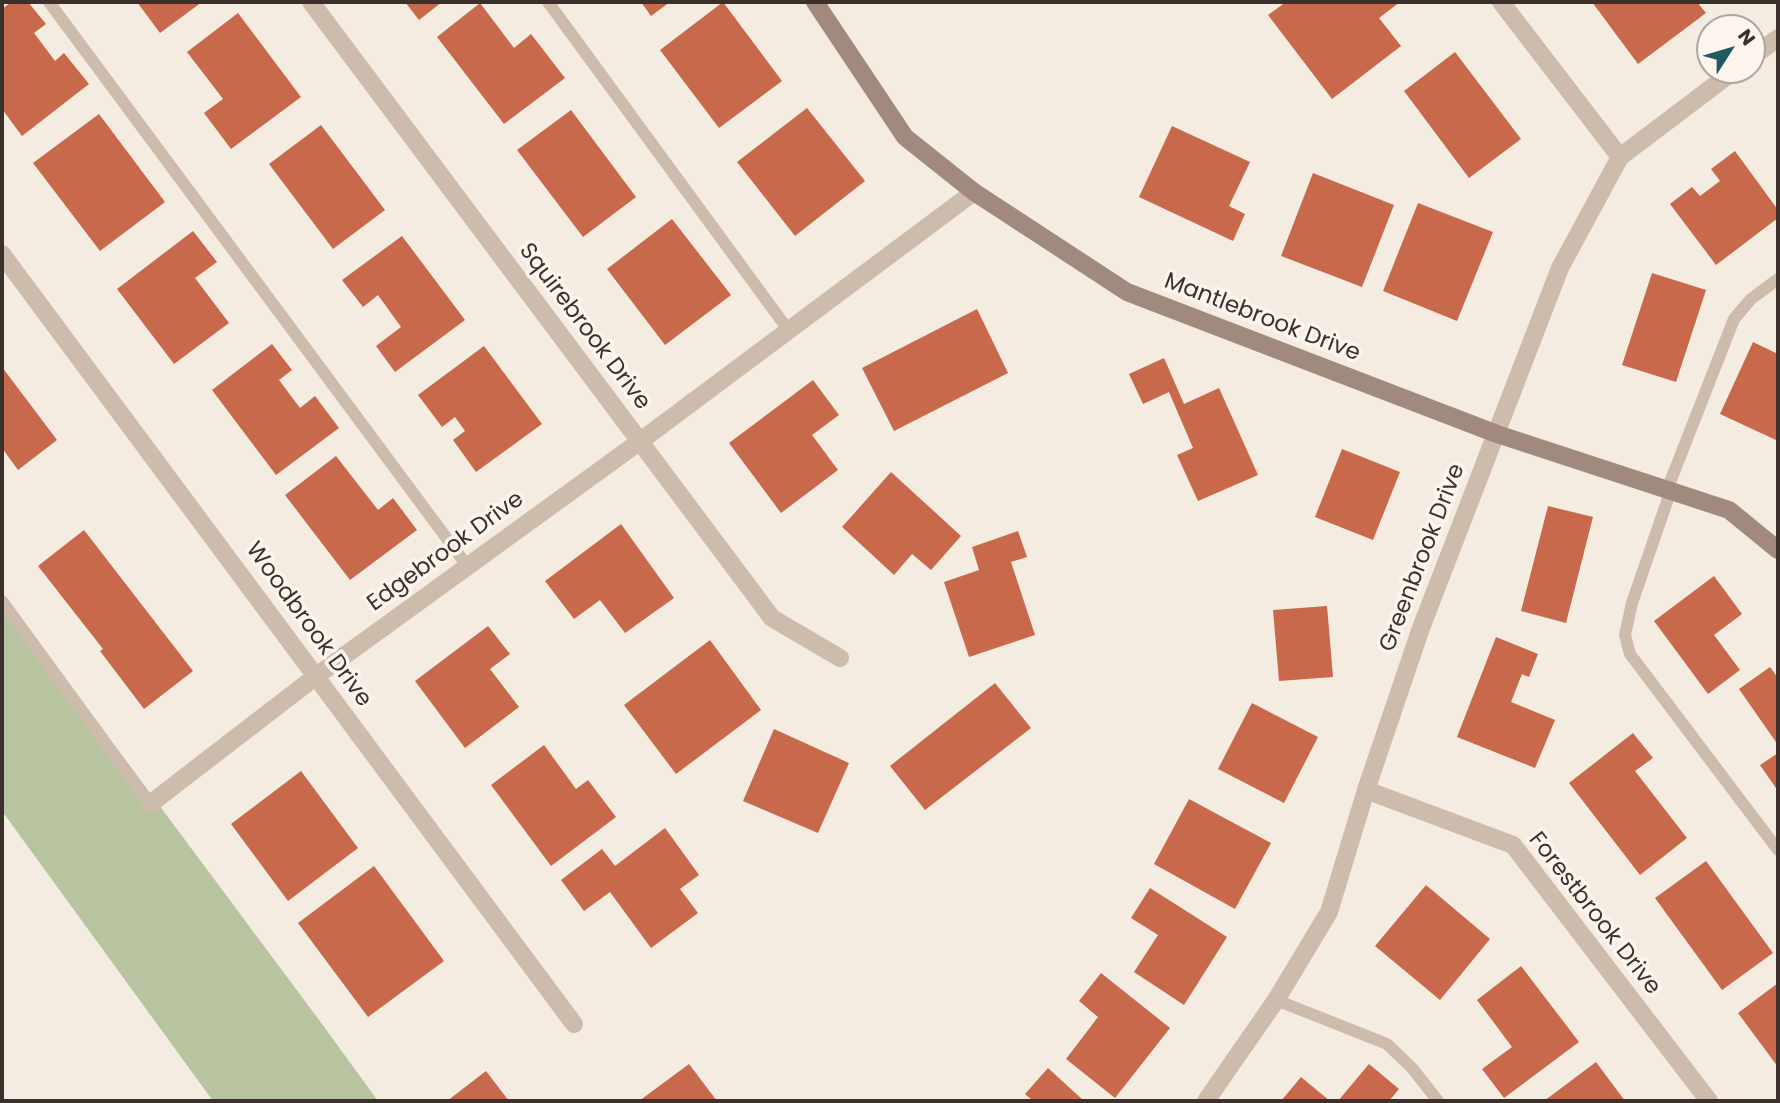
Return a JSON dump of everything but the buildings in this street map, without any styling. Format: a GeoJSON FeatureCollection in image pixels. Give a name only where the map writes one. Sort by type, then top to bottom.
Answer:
{"type":"FeatureCollection","features":[{"type":"Feature","properties":{"kind":"street","name":"Squirebrook Drive"},"geometry":{"type":"LineString","coordinates":[[311,2],[772,618],[840,658]]}},
{"type":"Feature","properties":{"kind":"street","name":"Mantlebrook Drive"},"geometry":{"type":"LineString","coordinates":[[815,2],[905,137],[974,192],[1126,292],[1497,434],[1729,510],[1778,550]]}},
{"type":"Feature","properties":{"kind":"street"},"geometry":{"type":"LineString","coordinates":[[1502,2],[1620,157]]}},
{"type":"Feature","properties":{"kind":"street","name":"Greenbrook Drive"},"geometry":{"type":"LineString","coordinates":[[1206,1101],[1276,1000],[1329,912],[1366,790],[1421,628],[1560,268],[1620,157],[1716,84]]}},
{"type":"Feature","properties":{"kind":"street","name":"Edgebrook Drive"},"geometry":{"type":"LineString","coordinates":[[150,804],[315,677],[639,442],[974,192]]}},
{"type":"Feature","properties":{"kind":"street","name":"Woodbrook Drive"},"geometry":{"type":"LineString","coordinates":[[2,254],[574,1024]]}},
{"type":"Feature","properties":{"kind":"street","name":"Forestbrook Drive"},"geometry":{"type":"LineString","coordinates":[[1366,790],[1513,845],[1709,1101]]}},
{"type":"Feature","properties":{"kind":"lane"},"geometry":{"type":"LineString","coordinates":[[49,2],[468,567]]}},
{"type":"Feature","properties":{"kind":"lane"},"geometry":{"type":"LineString","coordinates":[[548,2],[789,331]]}},
{"type":"Feature","properties":{"kind":"lane"},"geometry":{"type":"LineString","coordinates":[[1778,279],[1751,299],[1734,319],[1669,490],[1632,603],[1625,635],[1630,654],[1778,850]]}},
{"type":"Feature","properties":{"kind":"lane","name":"Edgebrook Drive"},"geometry":{"type":"LineString","coordinates":[[2,601],[150,804]]}},
{"type":"Feature","properties":{"kind":"lane"},"geometry":{"type":"LineString","coordinates":[[1276,1000],[1387,1044],[1412,1068],[1438,1101]]}},
{"type":"Feature","properties":{"kind":"green space"},"geometry":{"type":"Polygon","coordinates":[[[2,594],[378,1101],[213,1101],[2,811],[2,594]]]}}]}
